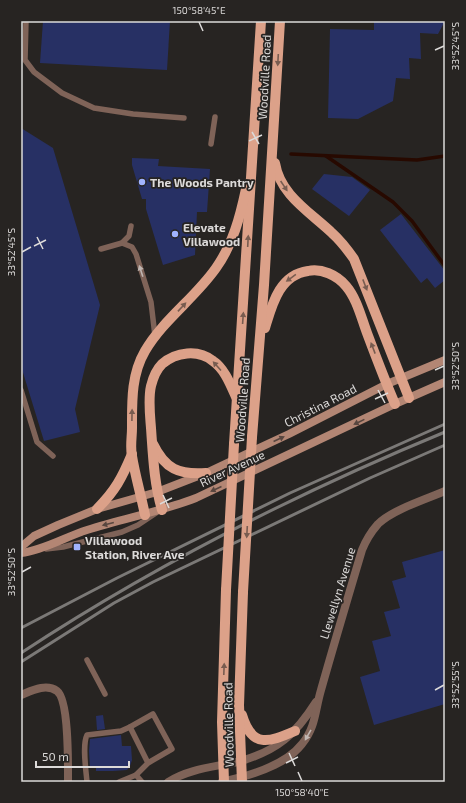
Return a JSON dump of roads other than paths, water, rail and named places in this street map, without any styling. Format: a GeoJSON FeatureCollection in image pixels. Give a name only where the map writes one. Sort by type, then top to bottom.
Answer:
{"type":"FeatureCollection","features":[{"type":"Feature","properties":{"kind":"main road","name":"Woodville Road"},"geometry":{"type":"LineString","coordinates":[[223,782],[222,722],[226,590],[261,21]]}},
{"type":"Feature","properties":{"kind":"main road","name":"Woodville Road"},"geometry":{"type":"LineString","coordinates":[[242,779],[239,705],[243,592],[280,21]]}},
{"type":"Feature","properties":{"kind":"main road"},"geometry":{"type":"LineString","coordinates":[[272,150],[276,173],[285,188],[299,204],[345,246],[354,259],[410,398]]}},
{"type":"Feature","properties":{"kind":"main road"},"geometry":{"type":"LineString","coordinates":[[146,515],[132,454],[132,390],[145,352],[155,336],[200,288],[225,255],[240,218],[253,158]]}},
{"type":"Feature","properties":{"kind":"main road"},"geometry":{"type":"LineString","coordinates":[[259,348],[270,310],[283,285],[292,276],[302,272],[315,270],[326,272],[345,285],[352,295],[395,404]]}},
{"type":"Feature","properties":{"kind":"main road"},"geometry":{"type":"LineString","coordinates":[[162,510],[157,492],[152,461],[150,405],[151,387],[155,374],[161,365],[171,358],[192,353],[202,355],[213,360],[220,368],[238,399]]}},
{"type":"Feature","properties":{"kind":"main road","name":"Christina Road"},"geometry":{"type":"LineString","coordinates":[[206,473],[289,434],[387,384],[445,360]]}},
{"type":"Feature","properties":{"kind":"main road","name":"River Avenue"},"geometry":{"type":"LineString","coordinates":[[21,553],[38,550],[87,530],[162,510],[213,490],[445,382]]}},
{"type":"Feature","properties":{"kind":"main road"},"geometry":{"type":"LineString","coordinates":[[152,442],[163,461],[175,470],[185,473],[206,473]]}},
{"type":"Feature","properties":{"kind":"main road"},"geometry":{"type":"LineString","coordinates":[[97,509],[110,496],[121,479],[132,454]]}},
{"type":"Feature","properties":{"kind":"main road","name":"River Avenue"},"geometry":{"type":"LineString","coordinates":[[21,547],[34,536],[97,509],[157,492],[206,473]]}},
{"type":"Feature","properties":{"kind":"main road"},"geometry":{"type":"LineString","coordinates":[[239,705],[243,719],[255,737],[262,740],[273,740],[295,730]]}},
{"type":"Feature","properties":{"kind":"street","name":"Llewellyn Avenue"},"geometry":{"type":"LineString","coordinates":[[223,782],[242,779],[295,753],[309,735],[314,724],[318,698],[366,540],[380,522],[391,515],[445,491]]}},
{"type":"Feature","properties":{"kind":"street"},"geometry":{"type":"LineString","coordinates":[[21,695],[39,688],[50,688],[57,691],[62,698],[65,715],[68,782]]}},
{"type":"Feature","properties":{"kind":"street","name":"Llewellyn Avenue"},"geometry":{"type":"LineString","coordinates":[[168,782],[176,777],[205,768],[241,761],[264,754],[276,747],[295,730],[303,721],[318,698]]}},
{"type":"Feature","properties":{"kind":"lane"},"geometry":{"type":"LineString","coordinates":[[26,21],[25,60],[34,72],[62,93],[94,108],[133,114],[184,118]]}},
{"type":"Feature","properties":{"kind":"lane"},"geometry":{"type":"LineString","coordinates":[[211,144],[215,117]]}},
{"type":"Feature","properties":{"kind":"lane"},"geometry":{"type":"LineString","coordinates":[[101,249],[122,243],[129,236],[131,226]]}},
{"type":"Feature","properties":{"kind":"lane"},"geometry":{"type":"LineString","coordinates":[[122,243],[132,247],[136,254],[151,302],[155,336]]}},
{"type":"Feature","properties":{"kind":"lane"},"geometry":{"type":"LineString","coordinates":[[21,390],[38,442],[53,456]]}},
{"type":"Feature","properties":{"kind":"lane"},"geometry":{"type":"LineString","coordinates":[[38,550],[63,547],[122,532],[138,525],[162,510]]}},
{"type":"Feature","properties":{"kind":"lane"},"geometry":{"type":"LineString","coordinates":[[87,660],[105,694]]}},
{"type":"Feature","properties":{"kind":"lane"},"geometry":{"type":"LineString","coordinates":[[87,782],[85,746],[87,735],[121,731],[153,714],[172,749],[148,763],[136,775],[118,782]]}},
{"type":"Feature","properties":{"kind":"lane"},"geometry":{"type":"LineString","coordinates":[[130,726],[148,763]]}},
{"type":"Feature","properties":{"kind":"lane"},"geometry":{"type":"LineString","coordinates":[[136,775],[142,782]]}},
{"type":"Feature","properties":{"kind":"waterway"},"geometry":{"type":"LineString","coordinates":[[291,154],[417,160],[445,156]]}},
{"type":"Feature","properties":{"kind":"waterway"},"geometry":{"type":"LineString","coordinates":[[326,156],[393,202],[412,221],[445,266]]}},
{"type":"Feature","properties":{"kind":"railway"},"geometry":{"type":"LineString","coordinates":[[21,628],[117,578],[290,493],[445,424]]}},
{"type":"Feature","properties":{"kind":"railway"},"geometry":{"type":"LineString","coordinates":[[21,653],[123,590],[228,532],[335,480],[445,432]]}},
{"type":"Feature","properties":{"kind":"railway"},"geometry":{"type":"LineString","coordinates":[[21,662],[114,603],[153,582],[370,478],[445,445]]}},
{"type":"Feature","properties":{"kind":"place","name":"The Woods Pantry"},"geometry":{"type":"Point","coordinates":[142,182]}},
{"type":"Feature","properties":{"kind":"place","name":"Elevate Villawood"},"geometry":{"type":"Point","coordinates":[175,234]}},
{"type":"Feature","properties":{"kind":"place","name":"Villawood Station, River Ave"},"geometry":{"type":"Point","coordinates":[77,547]}}]}
